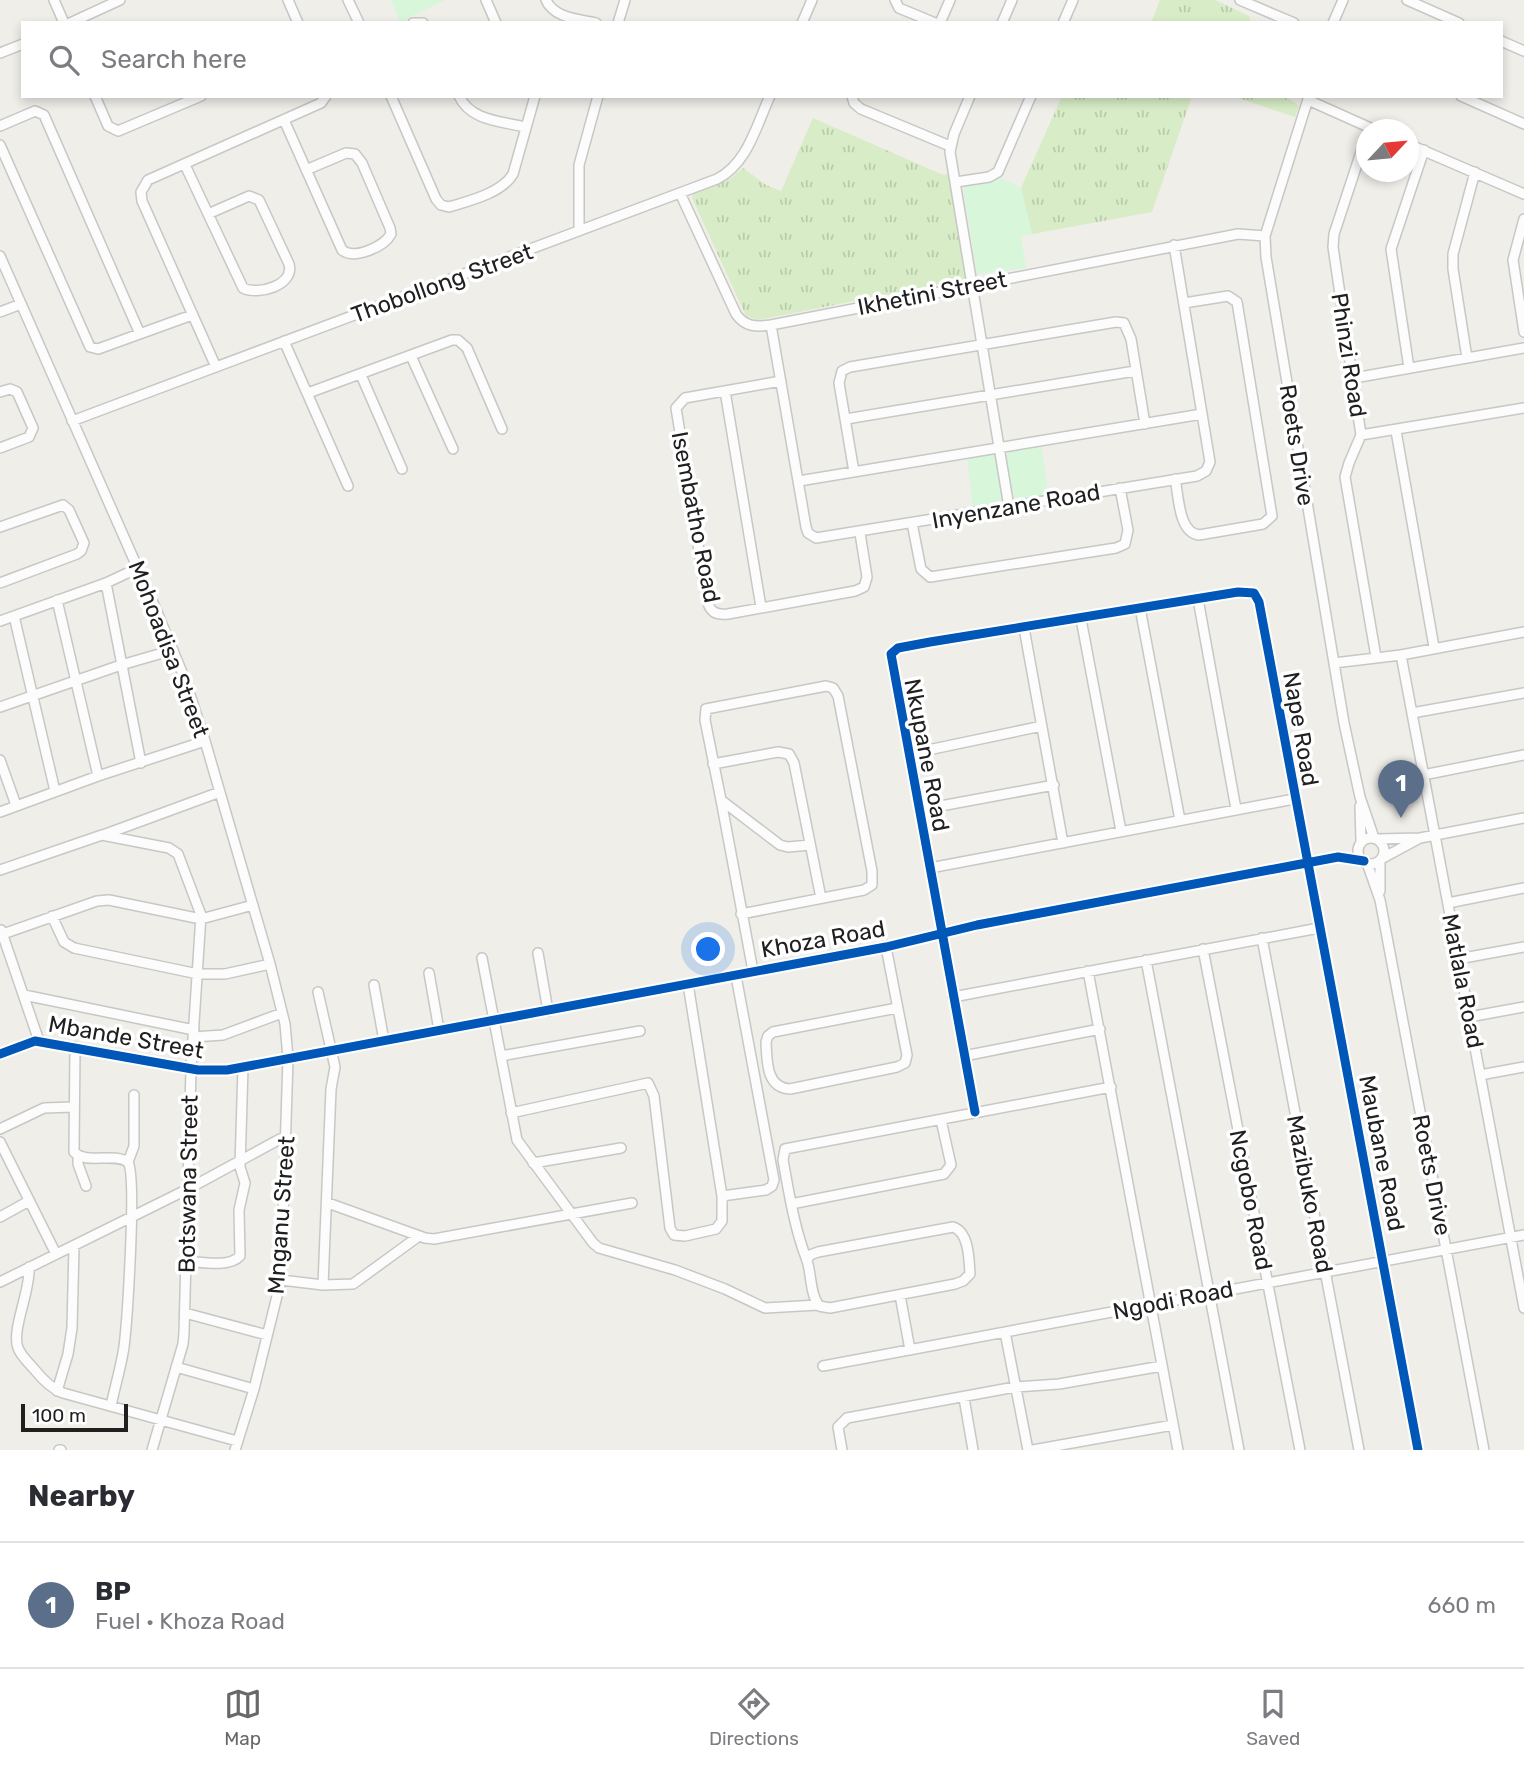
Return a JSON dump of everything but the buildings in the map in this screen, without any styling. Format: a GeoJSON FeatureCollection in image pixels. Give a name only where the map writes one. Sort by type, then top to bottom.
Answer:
{"type":"FeatureCollection","features":[{"type":"Feature","properties":{"kind":"street"},"geometry":{"type":"LineString","coordinates":[[54,0],[63,21]]}},
{"type":"Feature","properties":{"kind":"street"},"geometry":{"type":"LineString","coordinates":[[74,21],[120,0]]}},
{"type":"Feature","properties":{"kind":"street"},"geometry":{"type":"LineString","coordinates":[[348,0],[358,21]]}},
{"type":"Feature","properties":{"kind":"street"},"geometry":{"type":"LineString","coordinates":[[486,0],[495,21]]}},
{"type":"Feature","properties":{"kind":"street"},"geometry":{"type":"LineString","coordinates":[[546,0],[556,13],[588,21]]}},
{"type":"Feature","properties":{"kind":"street"},"geometry":{"type":"LineString","coordinates":[[619,21],[625,0]]}},
{"type":"Feature","properties":{"kind":"street"},"geometry":{"type":"LineString","coordinates":[[803,21],[811,0]]}},
{"type":"Feature","properties":{"kind":"street"},"geometry":{"type":"LineString","coordinates":[[895,0],[900,8],[933,21]]}},
{"type":"Feature","properties":{"kind":"street"},"geometry":{"type":"LineString","coordinates":[[939,21],[950,0]]}},
{"type":"Feature","properties":{"kind":"street"},"geometry":{"type":"LineString","coordinates":[[1003,21],[1012,0]]}},
{"type":"Feature","properties":{"kind":"street"},"geometry":{"type":"LineString","coordinates":[[1064,21],[1073,0]]}},
{"type":"Feature","properties":{"kind":"street"},"geometry":{"type":"LineString","coordinates":[[1240,0],[1289,21]]}},
{"type":"Feature","properties":{"kind":"street"},"geometry":{"type":"LineString","coordinates":[[1334,21],[1343,0]]}},
{"type":"Feature","properties":{"kind":"street"},"geometry":{"type":"LineString","coordinates":[[292,1],[297,21]]}},
{"type":"Feature","properties":{"kind":"street"},"geometry":{"type":"LineString","coordinates":[[1412,1],[1455,21]]}},
{"type":"Feature","properties":{"kind":"street"},"geometry":{"type":"LineString","coordinates":[[1503,42],[1524,51]]}},
{"type":"Feature","properties":{"kind":"street"},"geometry":{"type":"LineString","coordinates":[[0,53],[21,45]]}},
{"type":"Feature","properties":{"kind":"street"},"geometry":{"type":"LineString","coordinates":[[95,98],[108,126],[116,131],[124,130],[196,98]]}},
{"type":"Feature","properties":{"kind":"street"},"geometry":{"type":"LineString","coordinates":[[216,367],[140,196],[144,184],[321,103],[325,98]]}},
{"type":"Feature","properties":{"kind":"street"},"geometry":{"type":"LineString","coordinates":[[392,98],[436,199],[444,207],[466,201],[509,181],[534,98]]}},
{"type":"Feature","properties":{"kind":"street"},"geometry":{"type":"LineString","coordinates":[[460,98],[466,109],[473,114],[525,127]]}},
{"type":"Feature","properties":{"kind":"street"},"geometry":{"type":"LineString","coordinates":[[579,232],[579,165],[597,98]]}},
{"type":"Feature","properties":{"kind":"street","name":"Thobollong Street"},"geometry":{"type":"LineString","coordinates":[[72,421],[717,179],[733,169],[746,151],[768,98]]}},
{"type":"Feature","properties":{"kind":"street"},"geometry":{"type":"LineString","coordinates":[[853,98],[859,108],[950,146]]}},
{"type":"Feature","properties":{"kind":"street"},"geometry":{"type":"LineString","coordinates":[[968,98],[950,146],[1009,507]]}},
{"type":"Feature","properties":{"kind":"street"},"geometry":{"type":"LineString","coordinates":[[956,183],[981,179],[998,172],[1030,98]]}},
{"type":"Feature","properties":{"kind":"street"},"geometry":{"type":"LineString","coordinates":[[1308,98],[1356,124]]}},
{"type":"Feature","properties":{"kind":"street","name":"Roets Drive"},"geometry":{"type":"LineString","coordinates":[[1308,98],[1265,236],[1268,268],[1334,663],[1360,797],[1361,843]]}},
{"type":"Feature","properties":{"kind":"street"},"geometry":{"type":"LineString","coordinates":[[1466,98],[1524,124]]}},
{"type":"Feature","properties":{"kind":"street"},"geometry":{"type":"LineString","coordinates":[[0,126],[35,111],[44,116],[140,334]]}},
{"type":"Feature","properties":{"kind":"street"},"geometry":{"type":"LineString","coordinates":[[284,120],[306,170],[340,247],[348,254],[356,254],[383,243],[391,234],[360,160],[349,152],[306,170]]}},
{"type":"Feature","properties":{"kind":"street"},"geometry":{"type":"LineString","coordinates":[[0,145],[87,342],[93,349],[192,315]]}},
{"type":"Feature","properties":{"kind":"street"},"geometry":{"type":"LineString","coordinates":[[1419,148],[1524,194]]}},
{"type":"Feature","properties":{"kind":"street"},"geometry":{"type":"LineString","coordinates":[[1409,368],[1391,249],[1424,150]]}},
{"type":"Feature","properties":{"kind":"street"},"geometry":{"type":"LineString","coordinates":[[185,164],[238,282],[243,288],[251,292],[286,279],[291,272],[289,264],[255,197],[249,196],[208,214]]}},
{"type":"Feature","properties":{"kind":"street","name":"Phinzi Road"},"geometry":{"type":"LineString","coordinates":[[1356,171],[1334,234],[1333,247],[1361,435],[1345,477],[1376,657]]}},
{"type":"Feature","properties":{"kind":"street"},"geometry":{"type":"LineString","coordinates":[[1467,358],[1453,254],[1475,172]]}},
{"type":"Feature","properties":{"kind":"street","name":"Ikhetini Street"},"geometry":{"type":"LineString","coordinates":[[680,193],[736,314],[745,324],[751,326],[771,325],[1174,245],[1238,234],[1265,236]]}},
{"type":"Feature","properties":{"kind":"street"},"geometry":{"type":"LineString","coordinates":[[1524,219],[1513,260],[1524,332]]}},
{"type":"Feature","properties":{"kind":"street","name":"Inyenzane Road"},"geometry":{"type":"LineString","coordinates":[[771,325],[806,527],[812,537],[821,539],[860,533],[1197,476],[1210,465],[1174,245]]}},
{"type":"Feature","properties":{"kind":"street","name":"Mohoadisa Street"},"geometry":{"type":"LineString","coordinates":[[0,256],[173,650],[205,741],[270,964],[282,1013],[288,1059]]}},
{"type":"Feature","properties":{"kind":"street"},"geometry":{"type":"LineString","coordinates":[[1175,479],[1185,527],[1191,534],[1263,524],[1272,519],[1237,302],[1228,296],[1184,303]]}},
{"type":"Feature","properties":{"kind":"street"},"geometry":{"type":"LineString","coordinates":[[0,312],[20,304]]}},
{"type":"Feature","properties":{"kind":"street"},"geometry":{"type":"LineString","coordinates":[[854,472],[839,383],[840,374],[845,369],[982,344],[1120,322],[1129,330],[1145,424]]}},
{"type":"Feature","properties":{"kind":"street"},"geometry":{"type":"LineString","coordinates":[[308,393],[458,340],[467,348],[502,429]]}},
{"type":"Feature","properties":{"kind":"street"},"geometry":{"type":"LineString","coordinates":[[284,341],[348,486]]}},
{"type":"Feature","properties":{"kind":"street"},"geometry":{"type":"LineString","coordinates":[[1354,378],[1524,348]]}},
{"type":"Feature","properties":{"kind":"street"},"geometry":{"type":"LineString","coordinates":[[411,356],[453,449]]}},
{"type":"Feature","properties":{"kind":"street"},"geometry":{"type":"LineString","coordinates":[[846,419],[1135,371]]}},
{"type":"Feature","properties":{"kind":"street"},"geometry":{"type":"LineString","coordinates":[[361,375],[402,469]]}},
{"type":"Feature","properties":{"kind":"street","name":"Isembatho Road"},"geometry":{"type":"LineString","coordinates":[[781,381],[685,398],[677,406],[676,414],[709,605],[713,613],[722,614],[855,591],[864,587],[867,577],[860,533]]}},
{"type":"Feature","properties":{"kind":"street"},"geometry":{"type":"LineString","coordinates":[[0,392],[10,388],[17,392],[33,428],[29,437],[0,448]]}},
{"type":"Feature","properties":{"kind":"street"},"geometry":{"type":"LineString","coordinates":[[725,391],[761,607]]}},
{"type":"Feature","properties":{"kind":"street"},"geometry":{"type":"LineString","coordinates":[[1361,435],[1524,408]]}},
{"type":"Feature","properties":{"kind":"street"},"geometry":{"type":"LineString","coordinates":[[799,481],[1202,414]]}},
{"type":"Feature","properties":{"kind":"street"},"geometry":{"type":"LineString","coordinates":[[1396,430],[1434,647]]}},
{"type":"Feature","properties":{"kind":"street"},"geometry":{"type":"LineString","coordinates":[[912,523],[922,569],[930,577],[1116,548],[1125,544],[1128,536],[1120,488]]}},
{"type":"Feature","properties":{"kind":"street"},"geometry":{"type":"LineString","coordinates":[[0,527],[63,505],[69,510],[84,543],[77,554],[0,583]]}},
{"type":"Feature","properties":{"kind":"street"},"geometry":{"type":"LineString","coordinates":[[0,621],[106,583],[138,568]]}},
{"type":"Feature","properties":{"kind":"street"},"geometry":{"type":"LineString","coordinates":[[106,583],[141,764]]}},
{"type":"Feature","properties":{"kind":"street","name":"Nkupane Road"},"geometry":{"type":"LineString","coordinates":[[975,1112],[890,660],[893,651],[916,645],[1246,592],[1254,593],[1259,602]]}},
{"type":"Feature","properties":{"kind":"street"},"geometry":{"type":"LineString","coordinates":[[1198,599],[1237,809]]}},
{"type":"Feature","properties":{"kind":"street"},"geometry":{"type":"LineString","coordinates":[[57,600],[97,776]]}},
{"type":"Feature","properties":{"kind":"street","name":"Nape Road"},"geometry":{"type":"LineString","coordinates":[[1259,602],[1307,864]]}},
{"type":"Feature","properties":{"kind":"street"},"geometry":{"type":"LineString","coordinates":[[1140,608],[1180,820]]}},
{"type":"Feature","properties":{"kind":"street"},"geometry":{"type":"LineString","coordinates":[[14,616],[55,791]]}},
{"type":"Feature","properties":{"kind":"street"},"geometry":{"type":"LineString","coordinates":[[1081,619],[1121,831]]}},
{"type":"Feature","properties":{"kind":"street"},"geometry":{"type":"LineString","coordinates":[[1024,628],[1063,843]]}},
{"type":"Feature","properties":{"kind":"street"},"geometry":{"type":"LineString","coordinates":[[1334,663],[1524,632]]}},
{"type":"Feature","properties":{"kind":"street"},"geometry":{"type":"LineString","coordinates":[[0,707],[173,650]]}},
{"type":"Feature","properties":{"kind":"street","name":"Matlala Road"},"geometry":{"type":"LineString","coordinates":[[1401,654],[1524,1308]]}},
{"type":"Feature","properties":{"kind":"street"},"geometry":{"type":"LineString","coordinates":[[741,914],[864,890],[873,882],[841,711],[835,690],[827,686],[712,707],[704,713],[721,800],[741,914],[752,971]]}},
{"type":"Feature","properties":{"kind":"street"},"geometry":{"type":"LineString","coordinates":[[1412,713],[1524,694]]}},
{"type":"Feature","properties":{"kind":"street"},"geometry":{"type":"LineString","coordinates":[[909,754],[1042,726]]}},
{"type":"Feature","properties":{"kind":"street"},"geometry":{"type":"LineString","coordinates":[[0,812],[97,776],[141,764],[205,741]]}},
{"type":"Feature","properties":{"kind":"street"},"geometry":{"type":"LineString","coordinates":[[713,764],[770,753],[789,754],[794,763],[821,898]]}},
{"type":"Feature","properties":{"kind":"street"},"geometry":{"type":"LineString","coordinates":[[1423,775],[1524,755]]}},
{"type":"Feature","properties":{"kind":"street"},"geometry":{"type":"LineString","coordinates":[[0,760],[16,806]]}},
{"type":"Feature","properties":{"kind":"street"},"geometry":{"type":"LineString","coordinates":[[919,810],[1054,785]]}},
{"type":"Feature","properties":{"kind":"street"},"geometry":{"type":"LineString","coordinates":[[0,870],[220,792]]}},
{"type":"Feature","properties":{"kind":"street","name":"Roets Drive"},"geometry":{"type":"LineString","coordinates":[[1360,797],[1376,839]]}},
{"type":"Feature","properties":{"kind":"street"},"geometry":{"type":"LineString","coordinates":[[930,868],[1294,799]]}},
{"type":"Feature","properties":{"kind":"street"},"geometry":{"type":"LineString","coordinates":[[721,800],[780,845],[810,845]]}},
{"type":"Feature","properties":{"kind":"street"},"geometry":{"type":"LineString","coordinates":[[1420,838],[1380,860],[1366,862],[1358,851],[1367,838],[1420,838],[1524,818]]}},
{"type":"Feature","properties":{"kind":"street","name":"Botswana Street"},"geometry":{"type":"LineString","coordinates":[[102,835],[175,850],[199,907],[201,919],[191,1069],[183,1344],[152,1450]]}},
{"type":"Feature","properties":{"kind":"street"},"geometry":{"type":"LineString","coordinates":[[1376,839],[1384,850],[1380,860]]}},
{"type":"Feature","properties":{"kind":"street","name":"Khoza Road"},"geometry":{"type":"LineString","coordinates":[[1338,858],[1361,843]]}},
{"type":"Feature","properties":{"kind":"street","name":"Khoza Road"},"geometry":{"type":"LineString","coordinates":[[288,1059],[886,947],[977,925],[1338,858],[1366,862]]}},
{"type":"Feature","properties":{"kind":"street","name":"Roets Drive"},"geometry":{"type":"LineString","coordinates":[[1380,860],[1380,900]]}},
{"type":"Feature","properties":{"kind":"street","name":"Roets Drive"},"geometry":{"type":"LineString","coordinates":[[1366,862],[1380,900],[1484,1450]]}},
{"type":"Feature","properties":{"kind":"street","name":"Maubane Road"},"geometry":{"type":"LineString","coordinates":[[1307,864],[1418,1450]]}},
{"type":"Feature","properties":{"kind":"street"},"geometry":{"type":"LineString","coordinates":[[1448,903],[1524,888]]}},
{"type":"Feature","properties":{"kind":"street"},"geometry":{"type":"LineString","coordinates":[[38,1041],[1,932],[97,901],[109,900],[201,919],[253,905]]}},
{"type":"Feature","properties":{"kind":"street"},"geometry":{"type":"LineString","coordinates":[[52,916],[64,942],[71,947],[198,974],[225,974],[270,964]]}},
{"type":"Feature","properties":{"kind":"street"},"geometry":{"type":"LineString","coordinates":[[953,997],[1319,928]]}},
{"type":"Feature","properties":{"kind":"street","name":"Mazibuko Road"},"geometry":{"type":"LineString","coordinates":[[1262,938],[1359,1450]]}},
{"type":"Feature","properties":{"kind":"street"},"geometry":{"type":"LineString","coordinates":[[886,947],[907,1055],[905,1063],[802,1087],[783,1089],[772,1080],[766,1042],[768,1036],[774,1032],[897,1008]]}},
{"type":"Feature","properties":{"kind":"street"},"geometry":{"type":"LineString","coordinates":[[1458,960],[1524,947]]}},
{"type":"Feature","properties":{"kind":"street","name":"Ncgobo Road"},"geometry":{"type":"LineString","coordinates":[[1203,949],[1300,1450]]}},
{"type":"Feature","properties":{"kind":"street"},"geometry":{"type":"LineString","coordinates":[[538,953],[548,1011]]}},
{"type":"Feature","properties":{"kind":"street"},"geometry":{"type":"LineString","coordinates":[[482,958],[517,1140],[569,1214],[599,1248],[668,1267],[725,1289],[764,1308],[818,1305],[830,1308],[958,1283],[968,1278],[970,1272],[963,1233],[951,1227],[818,1252],[810,1255],[807,1260]]}},
{"type":"Feature","properties":{"kind":"street"},"geometry":{"type":"LineString","coordinates":[[1146,960],[1238,1450]]}},
{"type":"Feature","properties":{"kind":"street"},"geometry":{"type":"LineString","coordinates":[[1088,971],[1178,1450]]}},
{"type":"Feature","properties":{"kind":"street"},"geometry":{"type":"LineString","coordinates":[[429,973],[439,1030]]}},
{"type":"Feature","properties":{"kind":"street"},"geometry":{"type":"LineString","coordinates":[[722,1196],[766,1190],[774,1181],[736,975]]}},
{"type":"Feature","properties":{"kind":"street"},"geometry":{"type":"LineString","coordinates":[[511,1112],[610,1093],[646,1083],[651,1087],[666,1181],[668,1223],[674,1235],[682,1237],[710,1233],[720,1226],[722,1196],[688,984]]}},
{"type":"Feature","properties":{"kind":"street"},"geometry":{"type":"LineString","coordinates":[[374,985],[384,1041]]}},
{"type":"Feature","properties":{"kind":"street"},"geometry":{"type":"LineString","coordinates":[[318,992],[335,1071],[331,1089],[323,1284]]}},
{"type":"Feature","properties":{"kind":"street"},"geometry":{"type":"LineString","coordinates":[[24,995],[194,1033],[223,1035],[282,1013]]}},
{"type":"Feature","properties":{"kind":"street"},"geometry":{"type":"LineString","coordinates":[[1469,1017],[1524,1007]]}},
{"type":"Feature","properties":{"kind":"street"},"geometry":{"type":"LineString","coordinates":[[964,1056],[1100,1029]]}},
{"type":"Feature","properties":{"kind":"street"},"geometry":{"type":"LineString","coordinates":[[500,1056],[640,1031]]}},
{"type":"Feature","properties":{"kind":"street","name":"Mbande Street"},"geometry":{"type":"LineString","coordinates":[[0,1054],[30,1041],[38,1041],[214,1071],[288,1059]]}},
{"type":"Feature","properties":{"kind":"street"},"geometry":{"type":"LineString","coordinates":[[75,1047],[73,1149],[78,1156],[86,1186]]}},
{"type":"Feature","properties":{"kind":"street","name":"Mnganu Street"},"geometry":{"type":"LineString","coordinates":[[236,1446],[254,1389],[281,1280],[288,1059]]}},
{"type":"Feature","properties":{"kind":"street"},"geometry":{"type":"LineString","coordinates":[[186,1261],[229,1263],[240,1256],[239,1210],[245,1184],[241,1161],[243,1067]]}},
{"type":"Feature","properties":{"kind":"street"},"geometry":{"type":"LineString","coordinates":[[1480,1075],[1524,1067]]}},
{"type":"Feature","properties":{"kind":"street"},"geometry":{"type":"LineString","coordinates":[[818,1305],[807,1260],[799,1244],[791,1204],[783,1160],[784,1152],[788,1148],[1111,1087]]}},
{"type":"Feature","properties":{"kind":"street"},"geometry":{"type":"LineString","coordinates":[[128,1162],[134,1146],[134,1095]]}},
{"type":"Feature","properties":{"kind":"street"},"geometry":{"type":"LineString","coordinates":[[0,1129],[44,1108],[73,1107]]}},
{"type":"Feature","properties":{"kind":"street"},"geometry":{"type":"LineString","coordinates":[[791,1204],[944,1174],[951,1165],[942,1120]]}},
{"type":"Feature","properties":{"kind":"street"},"geometry":{"type":"LineString","coordinates":[[0,1282],[188,1189],[280,1139]]}},
{"type":"Feature","properties":{"kind":"street"},"geometry":{"type":"LineString","coordinates":[[0,1142],[3,1156],[56,1254]]}},
{"type":"Feature","properties":{"kind":"street"},"geometry":{"type":"LineString","coordinates":[[533,1163],[621,1148]]}},
{"type":"Feature","properties":{"kind":"street"},"geometry":{"type":"LineString","coordinates":[[78,1156],[121,1158],[128,1162],[131,1169],[124,1344],[111,1406]]}},
{"type":"Feature","properties":{"kind":"street"},"geometry":{"type":"LineString","coordinates":[[0,1217],[29,1201]]}},
{"type":"Feature","properties":{"kind":"street"},"geometry":{"type":"LineString","coordinates":[[328,1203],[419,1237],[434,1239],[632,1203]]}},
{"type":"Feature","properties":{"kind":"street","name":"Ngodi Road"},"geometry":{"type":"LineString","coordinates":[[823,1366],[1524,1235]]}},
{"type":"Feature","properties":{"kind":"street"},"geometry":{"type":"LineString","coordinates":[[281,1280],[343,1285],[362,1279],[419,1237]]}},
{"type":"Feature","properties":{"kind":"street"},"geometry":{"type":"LineString","coordinates":[[57,1391],[68,1354],[72,1328],[74,1246]]}},
{"type":"Feature","properties":{"kind":"street"},"geometry":{"type":"LineString","coordinates":[[29,1267],[29,1283],[17,1331],[18,1347],[41,1377],[57,1391],[161,1419],[236,1446]]}},
{"type":"Feature","properties":{"kind":"street"},"geometry":{"type":"LineString","coordinates":[[900,1295],[910,1350]]}},
{"type":"Feature","properties":{"kind":"street"},"geometry":{"type":"LineString","coordinates":[[185,1313],[267,1335]]}},
{"type":"Feature","properties":{"kind":"street"},"geometry":{"type":"LineString","coordinates":[[1005,1332],[1014,1387],[1030,1450],[1173,1425]]}},
{"type":"Feature","properties":{"kind":"street"},"geometry":{"type":"LineString","coordinates":[[842,1450],[838,1429],[840,1423],[847,1418],[1014,1387],[1059,1384],[1162,1366]]}},
{"type":"Feature","properties":{"kind":"street"},"geometry":{"type":"LineString","coordinates":[[176,1367],[254,1389]]}},
{"type":"Feature","properties":{"kind":"street"},"geometry":{"type":"LineString","coordinates":[[964,1398],[970,1450]]}},
{"type":"Feature","properties":{"kind":"green space"},"geometry":{"type":"Polygon","coordinates":[[[391,0],[445,0],[402,21],[400,21],[391,0]]]}},
{"type":"Feature","properties":{"kind":"green space"},"geometry":{"type":"Polygon","coordinates":[[[1160,0],[1215,0],[1250,17],[1250,21],[1152,21],[1160,0]]]}},
{"type":"Feature","properties":{"kind":"green space"},"geometry":{"type":"Polygon","coordinates":[[[1061,98],[1191,98],[1152,212],[1032,234],[1021,188],[1061,98]]]}},
{"type":"Feature","properties":{"kind":"green space"},"geometry":{"type":"Polygon","coordinates":[[[1238,98],[1285,98],[1299,106],[1295,117],[1238,98]]]}},
{"type":"Feature","properties":{"kind":"green space"},"geometry":{"type":"Polygon","coordinates":[[[813,118],[941,174],[952,172],[968,276],[961,280],[758,320],[746,316],[692,198],[693,194],[731,178],[743,168],[766,185],[781,191],[813,118]]]}},
{"type":"Feature","properties":{"kind":"green space"},"geometry":{"type":"Polygon","coordinates":[[[1001,178],[1021,188],[1032,234],[1021,237],[1026,268],[977,274],[963,189],[967,185],[1001,178]]]}},
{"type":"Feature","properties":{"kind":"green space"},"geometry":{"type":"Polygon","coordinates":[[[1041,443],[1049,497],[1016,500],[1006,457],[1010,449],[1041,443]]]}},
{"type":"Feature","properties":{"kind":"green space"},"geometry":{"type":"Polygon","coordinates":[[[998,451],[1005,502],[973,508],[967,456],[998,451]]]}},
{"type":"Feature","properties":{"kind":"cycle path"},"geometry":{"type":"LineString","coordinates":[[975,1112],[891,654],[898,648],[930,642],[1238,592],[1254,593],[1259,602],[1418,1450]]}},
{"type":"Feature","properties":{"kind":"cycle path"},"geometry":{"type":"LineString","coordinates":[[0,1054],[35,1041],[198,1070],[227,1070],[886,947],[977,925],[1338,857],[1364,861]]}},
{"type":"Feature","properties":{"kind":"place","name":"BP"},"geometry":{"type":"Point","coordinates":[1401,818]}}]}
